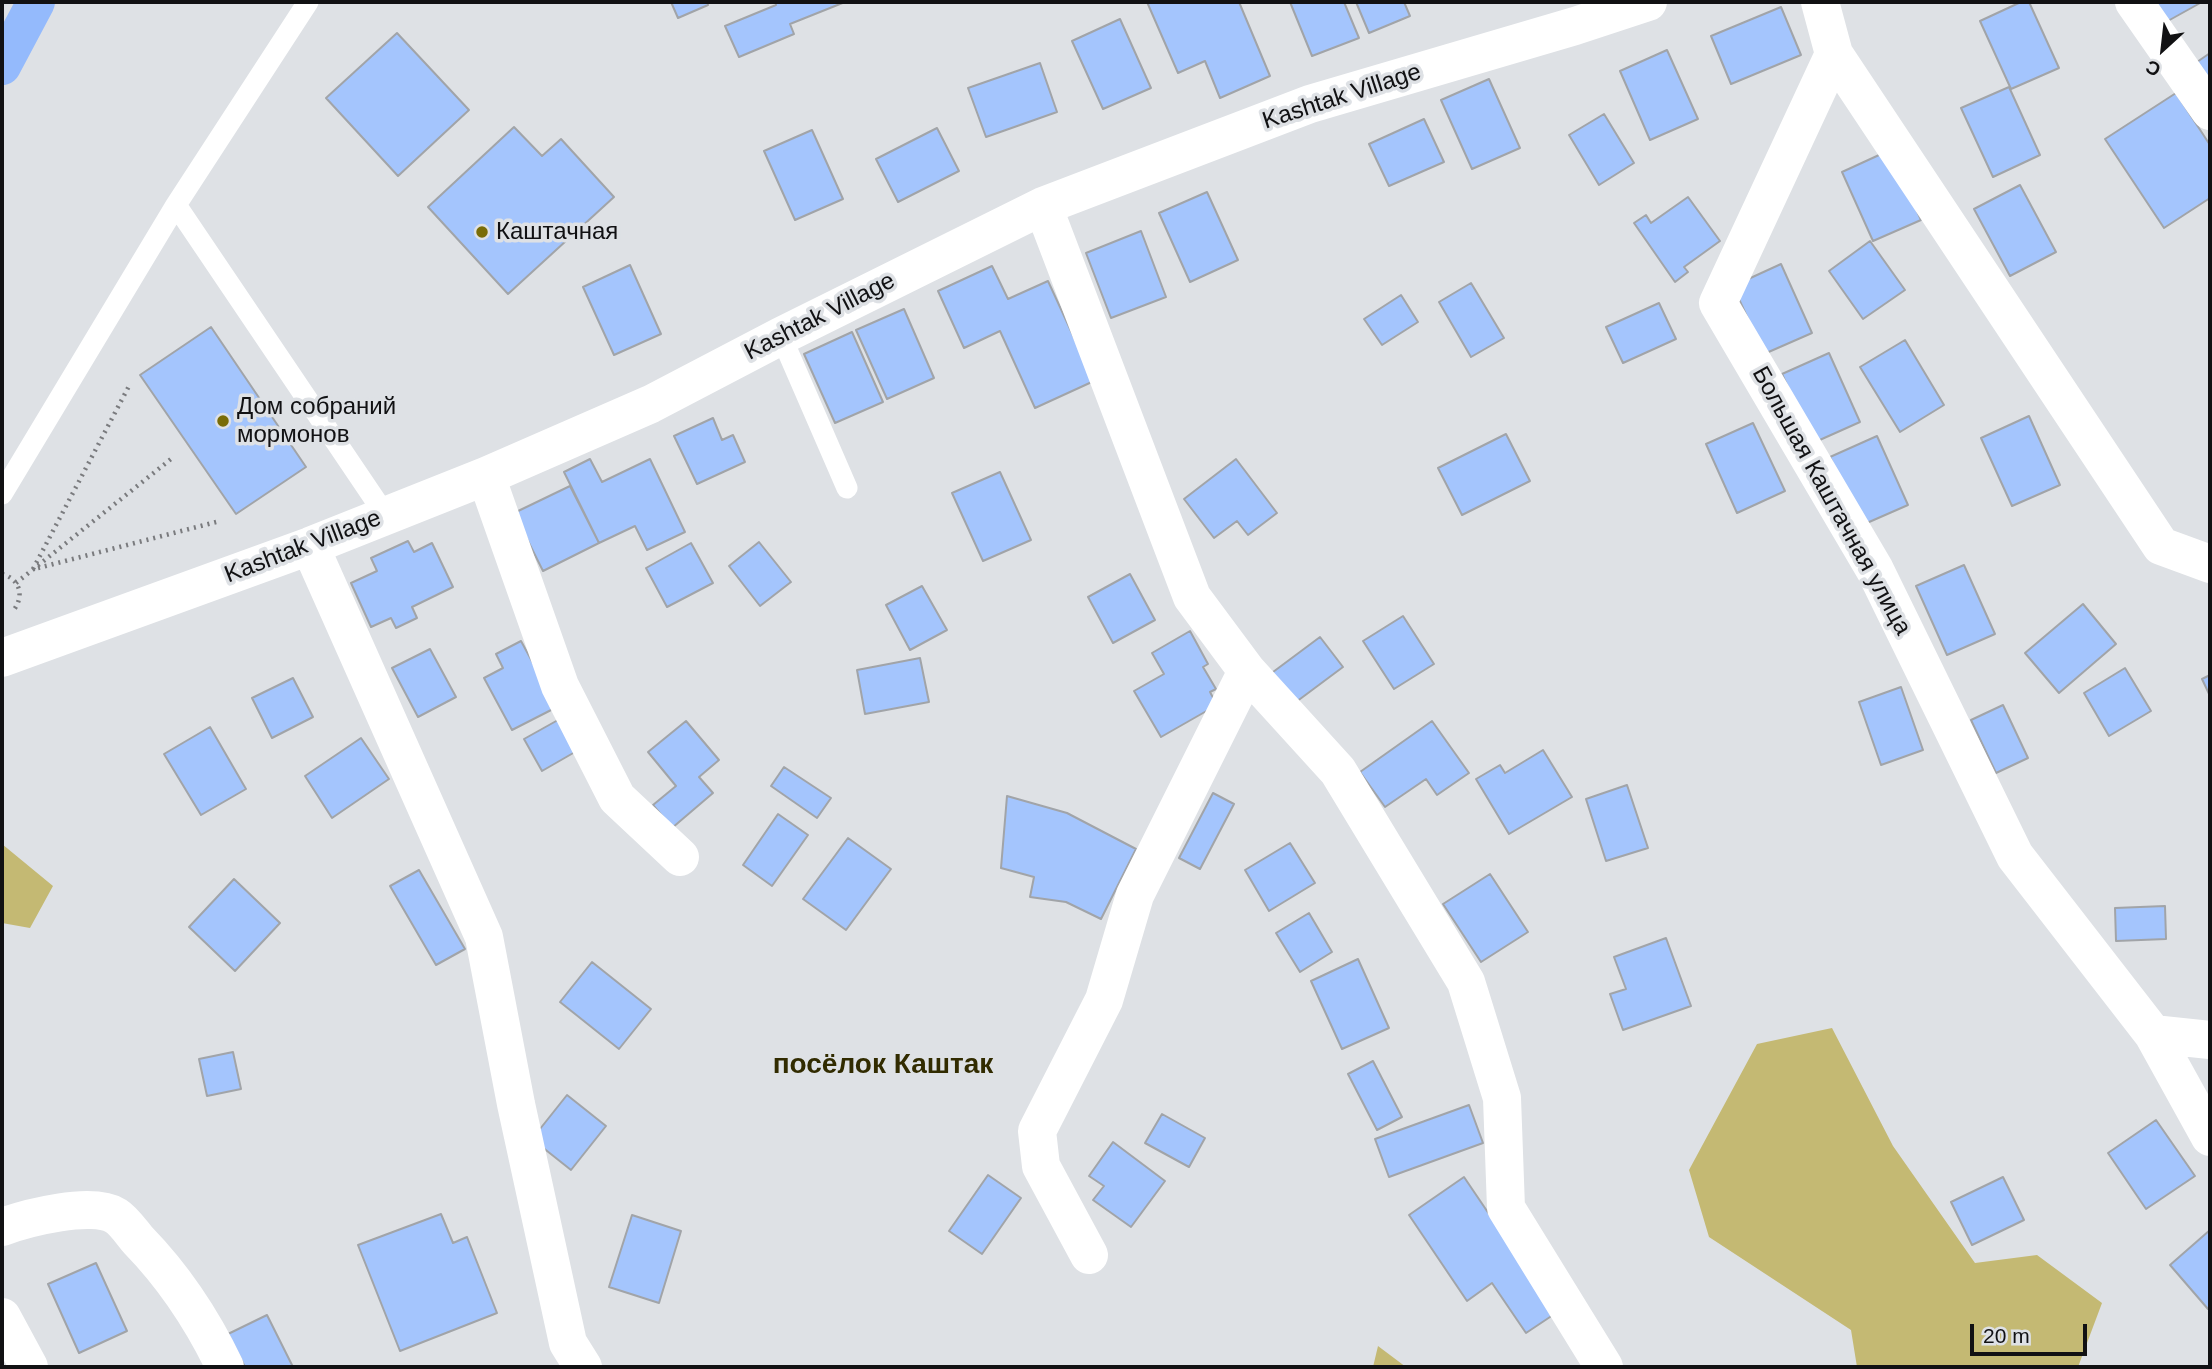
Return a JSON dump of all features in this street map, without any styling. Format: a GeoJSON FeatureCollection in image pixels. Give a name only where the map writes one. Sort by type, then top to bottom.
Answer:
{"type":"FeatureCollection","features":[{"type":"Feature","properties":{"kind":"main road"},"geometry":{"type":"LineString","coordinates":[[2,66],[36,2]]}},
{"type":"Feature","properties":{"kind":"street","name":"Kashtak Village"},"geometry":{"type":"LineString","coordinates":[[2,658],[310,546],[486,476],[651,404],[1042,206],[1310,104],[1576,26],[1648,2]]}},
{"type":"Feature","properties":{"kind":"street"},"geometry":{"type":"LineString","coordinates":[[1820,2],[1834,54],[2161,546],[2210,564]]}},
{"type":"Feature","properties":{"kind":"street"},"geometry":{"type":"LineString","coordinates":[[2134,2],[2210,111]]}},
{"type":"Feature","properties":{"kind":"street","name":"Большая Каштачная улица"},"geometry":{"type":"LineString","coordinates":[[1834,54],[1718,303],[1875,569],[2015,856],[2153,1034]]}},
{"type":"Feature","properties":{"kind":"street"},"geometry":{"type":"LineString","coordinates":[[1042,206],[1192,597],[1247,671],[1338,771],[1466,982],[1503,1098],[1506,1208],[1604,1367]]}},
{"type":"Feature","properties":{"kind":"street"},"geometry":{"type":"LineString","coordinates":[[486,476],[560,685],[617,798],[680,857]]}},
{"type":"Feature","properties":{"kind":"street"},"geometry":{"type":"LineString","coordinates":[[310,546],[484,937],[516,1104],[568,1343],[583,1367]]}},
{"type":"Feature","properties":{"kind":"street"},"geometry":{"type":"LineString","coordinates":[[1089,1255],[1041,1166],[1037,1131],[1104,1000],[1135,895],[1247,671]]}},
{"type":"Feature","properties":{"kind":"street"},"geometry":{"type":"LineString","coordinates":[[2153,1034],[2210,1040]]}},
{"type":"Feature","properties":{"kind":"street"},"geometry":{"type":"LineString","coordinates":[[2153,1034],[2210,1137]]}},
{"type":"Feature","properties":{"kind":"street"},"geometry":{"type":"LineString","coordinates":[[2,1227],[29,1218],[87,1210],[116,1216],[167,1270],[210,1336],[225,1367]]}},
{"type":"Feature","properties":{"kind":"street"},"geometry":{"type":"LineString","coordinates":[[2,1317],[29,1367]]}},
{"type":"Feature","properties":{"kind":"lane"},"geometry":{"type":"LineString","coordinates":[[2,494],[176,205],[307,2]]}},
{"type":"Feature","properties":{"kind":"lane"},"geometry":{"type":"LineString","coordinates":[[176,205],[386,516]]}},
{"type":"Feature","properties":{"kind":"lane"},"geometry":{"type":"LineString","coordinates":[[781,337],[847,488]]}},
{"type":"Feature","properties":{"kind":"path"},"geometry":{"type":"LineString","coordinates":[[33,569],[129,386]]}},
{"type":"Feature","properties":{"kind":"path"},"geometry":{"type":"LineString","coordinates":[[16,583],[172,459]]}},
{"type":"Feature","properties":{"kind":"path"},"geometry":{"type":"LineString","coordinates":[[33,569],[220,521]]}},
{"type":"Feature","properties":{"kind":"path"},"geometry":{"type":"LineString","coordinates":[[2,574],[16,583],[20,597],[15,610],[9,614]]}},
{"type":"Feature","properties":{"kind":"shaded area"},"geometry":{"type":"Polygon","coordinates":[[[2,844],[53,886],[30,928],[2,923],[2,844]]]}},
{"type":"Feature","properties":{"kind":"shaded area"},"geometry":{"type":"Polygon","coordinates":[[[1832,1028],[1893,1146],[1975,1263],[2037,1255],[2102,1303],[2078,1367],[1857,1367],[1851,1330],[1709,1237],[1689,1170],[1757,1044],[1832,1028]]]}},
{"type":"Feature","properties":{"kind":"shaded area"},"geometry":{"type":"Polygon","coordinates":[[[1378,1346],[1406,1367],[1373,1367],[1378,1346]]]}},
{"type":"Feature","properties":{"kind":"building"},"geometry":{"type":"Polygon","coordinates":[[[671,2],[707,2],[708,5],[678,18],[671,2]]]}},
{"type":"Feature","properties":{"kind":"building"},"geometry":{"type":"Polygon","coordinates":[[[775,2],[845,2],[790,24],[794,34],[739,57],[725,26],[776,5],[775,2]]]}},
{"type":"Feature","properties":{"kind":"building"},"geometry":{"type":"Polygon","coordinates":[[[1147,2],[1239,2],[1270,76],[1220,98],[1205,61],[1178,73],[1147,2]]]}},
{"type":"Feature","properties":{"kind":"building"},"geometry":{"type":"Polygon","coordinates":[[[1290,2],[1344,2],[1359,38],[1312,56],[1290,2]]]}},
{"type":"Feature","properties":{"kind":"building"},"geometry":{"type":"Polygon","coordinates":[[[1356,2],[1404,2],[1410,16],[1369,33],[1356,2]]]}},
{"type":"Feature","properties":{"kind":"building"},"geometry":{"type":"Polygon","coordinates":[[[2021,2],[2029,2],[2059,68],[2011,89],[1980,21],[2021,2]]]}},
{"type":"Feature","properties":{"kind":"building"},"geometry":{"type":"Polygon","coordinates":[[[2155,2],[2202,2],[2166,22],[2155,2]]]}},
{"type":"Feature","properties":{"kind":"building"},"geometry":{"type":"Polygon","coordinates":[[[1781,7],[1801,55],[1731,84],[1711,36],[1781,7]]]}},
{"type":"Feature","properties":{"kind":"building"},"geometry":{"type":"Polygon","coordinates":[[[1120,19],[1151,88],[1103,109],[1072,41],[1120,19]]]}},
{"type":"Feature","properties":{"kind":"building"},"geometry":{"type":"Polygon","coordinates":[[[397,33],[469,110],[398,176],[326,98],[397,33]]]}},
{"type":"Feature","properties":{"kind":"building"},"geometry":{"type":"Polygon","coordinates":[[[1667,50],[1698,119],[1650,140],[1620,71],[1667,50]]]}},
{"type":"Feature","properties":{"kind":"building"},"geometry":{"type":"Polygon","coordinates":[[[2210,53],[2210,82],[2197,62],[2210,53]]]}},
{"type":"Feature","properties":{"kind":"building"},"geometry":{"type":"Polygon","coordinates":[[[1040,63],[1057,112],[986,137],[968,88],[1040,63]]]}},
{"type":"Feature","properties":{"kind":"building"},"geometry":{"type":"Polygon","coordinates":[[[1489,79],[1520,148],[1472,169],[1441,100],[1489,79]]]}},
{"type":"Feature","properties":{"kind":"building"},"geometry":{"type":"Polygon","coordinates":[[[2009,87],[2040,155],[1993,177],[1961,108],[2009,87]]]}},
{"type":"Feature","properties":{"kind":"building"},"geometry":{"type":"Polygon","coordinates":[[[2176,93],[2210,145],[2210,198],[2164,228],[2105,139],[2176,93]]]}},
{"type":"Feature","properties":{"kind":"building"},"geometry":{"type":"Polygon","coordinates":[[[1604,114],[1634,163],[1599,185],[1569,135],[1604,114]]]}},
{"type":"Feature","properties":{"kind":"building"},"geometry":{"type":"Polygon","coordinates":[[[1424,119],[1444,162],[1389,186],[1369,144],[1424,119]]]}},
{"type":"Feature","properties":{"kind":"building"},"geometry":{"type":"Polygon","coordinates":[[[514,127],[542,156],[561,139],[614,197],[508,294],[428,207],[514,127]]]}},
{"type":"Feature","properties":{"kind":"building"},"geometry":{"type":"Polygon","coordinates":[[[937,128],[959,171],[898,202],[876,159],[937,128]]]}},
{"type":"Feature","properties":{"kind":"building"},"geometry":{"type":"Polygon","coordinates":[[[812,130],[843,199],[795,220],[764,151],[812,130]]]}},
{"type":"Feature","properties":{"kind":"building"},"geometry":{"type":"Polygon","coordinates":[[[1890,150],[1921,220],[1873,241],[1842,172],[1890,150]]]}},
{"type":"Feature","properties":{"kind":"building"},"geometry":{"type":"Polygon","coordinates":[[[2020,185],[2056,252],[2010,276],[1974,209],[2020,185]]]}},
{"type":"Feature","properties":{"kind":"building"},"geometry":{"type":"Polygon","coordinates":[[[1207,192],[1238,260],[1190,282],[1159,213],[1207,192]]]}},
{"type":"Feature","properties":{"kind":"building"},"geometry":{"type":"Polygon","coordinates":[[[1688,197],[1720,241],[1684,267],[1688,272],[1675,282],[1634,223],[1646,215],[1651,223],[1688,197]]]}},
{"type":"Feature","properties":{"kind":"building"},"geometry":{"type":"Polygon","coordinates":[[[1141,231],[1166,297],[1111,318],[1086,253],[1141,231]]]}},
{"type":"Feature","properties":{"kind":"building"},"geometry":{"type":"Polygon","coordinates":[[[1870,241],[1905,290],[1863,319],[1829,271],[1870,241]]]}},
{"type":"Feature","properties":{"kind":"building"},"geometry":{"type":"Polygon","coordinates":[[[1781,264],[1812,333],[1764,354],[1733,286],[1781,264]]]}},
{"type":"Feature","properties":{"kind":"building"},"geometry":{"type":"Polygon","coordinates":[[[630,265],[661,334],[614,355],[583,287],[630,265]]]}},
{"type":"Feature","properties":{"kind":"building"},"geometry":{"type":"Polygon","coordinates":[[[992,266],[1008,299],[1048,281],[1094,381],[1035,408],[1000,331],[964,348],[938,291],[992,266]]]}},
{"type":"Feature","properties":{"kind":"building"},"geometry":{"type":"Polygon","coordinates":[[[1471,283],[1504,338],[1471,357],[1439,302],[1471,283]]]}},
{"type":"Feature","properties":{"kind":"building"},"geometry":{"type":"Polygon","coordinates":[[[1401,295],[1418,322],[1382,345],[1364,319],[1401,295]]]}},
{"type":"Feature","properties":{"kind":"building"},"geometry":{"type":"Polygon","coordinates":[[[1659,303],[1676,339],[1623,363],[1606,327],[1659,303]]]}},
{"type":"Feature","properties":{"kind":"building"},"geometry":{"type":"Polygon","coordinates":[[[904,309],[934,378],[887,399],[856,330],[904,309]]]}},
{"type":"Feature","properties":{"kind":"building","name":"Дом собраний мормонов"},"geometry":{"type":"Polygon","coordinates":[[[211,327],[306,467],[236,514],[140,375],[211,327]]]}},
{"type":"Feature","properties":{"kind":"building"},"geometry":{"type":"Polygon","coordinates":[[[852,332],[883,402],[835,423],[804,354],[852,332]]]}},
{"type":"Feature","properties":{"kind":"building"},"geometry":{"type":"Polygon","coordinates":[[[1905,340],[1944,405],[1900,432],[1860,367],[1905,340]]]}},
{"type":"Feature","properties":{"kind":"building"},"geometry":{"type":"Polygon","coordinates":[[[1829,353],[1860,422],[1813,443],[1782,374],[1829,353]]]}},
{"type":"Feature","properties":{"kind":"building"},"geometry":{"type":"Polygon","coordinates":[[[2029,416],[2060,485],[2012,506],[1981,438],[2029,416]]]}},
{"type":"Feature","properties":{"kind":"building"},"geometry":{"type":"Polygon","coordinates":[[[713,418],[722,440],[733,435],[745,462],[697,484],[674,436],[713,418]]]}},
{"type":"Feature","properties":{"kind":"building"},"geometry":{"type":"Polygon","coordinates":[[[1753,423],[1785,491],[1737,513],[1706,444],[1753,423]]]}},
{"type":"Feature","properties":{"kind":"building"},"geometry":{"type":"Polygon","coordinates":[[[1506,434],[1530,481],[1462,515],[1438,468],[1506,434]]]}},
{"type":"Feature","properties":{"kind":"building"},"geometry":{"type":"Polygon","coordinates":[[[1877,436],[1908,505],[1860,526],[1830,457],[1877,436]]]}},
{"type":"Feature","properties":{"kind":"building"},"geometry":{"type":"Polygon","coordinates":[[[590,459],[602,482],[650,459],[685,532],[647,550],[635,526],[599,543],[564,472],[590,459]]]}},
{"type":"Feature","properties":{"kind":"building"},"geometry":{"type":"Polygon","coordinates":[[[1236,459],[1277,513],[1248,535],[1237,521],[1214,538],[1184,499],[1236,459]]]}},
{"type":"Feature","properties":{"kind":"building"},"geometry":{"type":"Polygon","coordinates":[[[1000,472],[1031,540],[983,561],[952,493],[1000,472]]]}},
{"type":"Feature","properties":{"kind":"building"},"geometry":{"type":"Polygon","coordinates":[[[570,486],[599,543],[543,571],[514,513],[570,486]]]}},
{"type":"Feature","properties":{"kind":"building"},"geometry":{"type":"Polygon","coordinates":[[[408,541],[414,552],[432,543],[453,587],[412,607],[417,618],[396,628],[391,618],[371,627],[351,583],[377,571],[371,558],[408,541]]]}},
{"type":"Feature","properties":{"kind":"building"},"geometry":{"type":"Polygon","coordinates":[[[759,542],[791,582],[760,606],[729,566],[759,542]]]}},
{"type":"Feature","properties":{"kind":"building"},"geometry":{"type":"Polygon","coordinates":[[[691,543],[713,583],[667,607],[646,568],[691,543]]]}},
{"type":"Feature","properties":{"kind":"building"},"geometry":{"type":"Polygon","coordinates":[[[1964,565],[1995,634],[1947,655],[1916,586],[1964,565]]]}},
{"type":"Feature","properties":{"kind":"building"},"geometry":{"type":"Polygon","coordinates":[[[1130,574],[1155,620],[1113,643],[1088,597],[1130,574]]]}},
{"type":"Feature","properties":{"kind":"building"},"geometry":{"type":"Polygon","coordinates":[[[922,586],[947,630],[910,650],[886,605],[922,586]]]}},
{"type":"Feature","properties":{"kind":"building"},"geometry":{"type":"Polygon","coordinates":[[[2083,604],[2116,644],[2059,693],[2025,653],[2083,604]]]}},
{"type":"Feature","properties":{"kind":"building"},"geometry":{"type":"Polygon","coordinates":[[[1403,616],[1434,664],[1394,689],[1363,641],[1403,616]]]}},
{"type":"Feature","properties":{"kind":"building"},"geometry":{"type":"Polygon","coordinates":[[[1190,631],[1208,664],[1203,667],[1216,689],[1210,692],[1217,705],[1161,737],[1134,691],[1164,674],[1152,653],[1190,631]]]}},
{"type":"Feature","properties":{"kind":"building"},"geometry":{"type":"Polygon","coordinates":[[[1320,637],[1343,667],[1292,705],[1269,675],[1320,637]]]}},
{"type":"Feature","properties":{"kind":"building"},"geometry":{"type":"Polygon","coordinates":[[[521,641],[557,707],[512,730],[484,678],[503,668],[496,654],[521,641]]]}},
{"type":"Feature","properties":{"kind":"building"},"geometry":{"type":"Polygon","coordinates":[[[430,649],[456,697],[418,717],[392,668],[430,649]]]}},
{"type":"Feature","properties":{"kind":"building"},"geometry":{"type":"Polygon","coordinates":[[[920,658],[929,702],[865,714],[857,670],[920,658]]]}},
{"type":"Feature","properties":{"kind":"building"},"geometry":{"type":"Polygon","coordinates":[[[2125,668],[2151,711],[2109,736],[2084,693],[2125,668]]]}},
{"type":"Feature","properties":{"kind":"building"},"geometry":{"type":"Polygon","coordinates":[[[2210,675],[2210,696],[2202,679],[2210,675]]]}},
{"type":"Feature","properties":{"kind":"building"},"geometry":{"type":"Polygon","coordinates":[[[293,678],[313,717],[272,738],[252,698],[293,678]]]}},
{"type":"Feature","properties":{"kind":"building"},"geometry":{"type":"Polygon","coordinates":[[[1901,687],[1923,750],[1881,765],[1859,702],[1901,687]]]}},
{"type":"Feature","properties":{"kind":"building"},"geometry":{"type":"Polygon","coordinates":[[[2003,705],[2028,758],[1996,773],[1971,720],[2003,705]]]}},
{"type":"Feature","properties":{"kind":"building"},"geometry":{"type":"Polygon","coordinates":[[[558,720],[575,752],[542,771],[524,739],[558,720]]]}},
{"type":"Feature","properties":{"kind":"building"},"geometry":{"type":"Polygon","coordinates":[[[686,721],[719,760],[699,777],[713,793],[672,828],[653,805],[676,786],[648,752],[686,721]]]}},
{"type":"Feature","properties":{"kind":"building"},"geometry":{"type":"Polygon","coordinates":[[[1432,721],[1469,773],[1437,795],[1426,779],[1385,807],[1360,772],[1432,721]]]}},
{"type":"Feature","properties":{"kind":"building"},"geometry":{"type":"Polygon","coordinates":[[[210,727],[246,789],[201,815],[164,754],[210,727]]]}},
{"type":"Feature","properties":{"kind":"building"},"geometry":{"type":"Polygon","coordinates":[[[361,738],[389,779],[332,818],[305,776],[361,738]]]}},
{"type":"Feature","properties":{"kind":"building"},"geometry":{"type":"Polygon","coordinates":[[[1543,750],[1572,797],[1509,834],[1476,779],[1500,765],[1505,773],[1543,750]]]}},
{"type":"Feature","properties":{"kind":"building"},"geometry":{"type":"Polygon","coordinates":[[[784,767],[831,798],[817,818],[771,786],[784,767]]]}},
{"type":"Feature","properties":{"kind":"building"},"geometry":{"type":"Polygon","coordinates":[[[1627,785],[1648,848],[1606,861],[1586,799],[1627,785]]]}},
{"type":"Feature","properties":{"kind":"building"},"geometry":{"type":"Polygon","coordinates":[[[1213,793],[1234,804],[1200,869],[1179,858],[1213,793]]]}},
{"type":"Feature","properties":{"kind":"building"},"geometry":{"type":"Polygon","coordinates":[[[1007,796],[1067,813],[1136,849],[1101,919],[1066,902],[1030,897],[1034,877],[1001,868],[1007,796]]]}},
{"type":"Feature","properties":{"kind":"building"},"geometry":{"type":"Polygon","coordinates":[[[778,814],[808,835],[772,886],[743,865],[778,814]]]}},
{"type":"Feature","properties":{"kind":"building"},"geometry":{"type":"Polygon","coordinates":[[[848,838],[891,869],[846,930],[803,899],[848,838]]]}},
{"type":"Feature","properties":{"kind":"building"},"geometry":{"type":"Polygon","coordinates":[[[1290,843],[1315,883],[1269,911],[1245,870],[1290,843]]]}},
{"type":"Feature","properties":{"kind":"building"},"geometry":{"type":"Polygon","coordinates":[[[419,870],[465,949],[436,965],[390,886],[419,870]]]}},
{"type":"Feature","properties":{"kind":"building"},"geometry":{"type":"Polygon","coordinates":[[[1490,874],[1528,932],[1481,962],[1443,904],[1490,874]]]}},
{"type":"Feature","properties":{"kind":"building"},"geometry":{"type":"Polygon","coordinates":[[[234,879],[280,923],[235,971],[189,927],[234,879]]]}},
{"type":"Feature","properties":{"kind":"building"},"geometry":{"type":"Polygon","coordinates":[[[2165,906],[2166,939],[2116,941],[2115,908],[2165,906]]]}},
{"type":"Feature","properties":{"kind":"building"},"geometry":{"type":"Polygon","coordinates":[[[1309,913],[1332,952],[1300,972],[1276,933],[1309,913]]]}},
{"type":"Feature","properties":{"kind":"building"},"geometry":{"type":"Polygon","coordinates":[[[1666,938],[1691,1006],[1623,1030],[1610,994],[1626,989],[1614,957],[1666,938]]]}},
{"type":"Feature","properties":{"kind":"building"},"geometry":{"type":"Polygon","coordinates":[[[1358,959],[1389,1028],[1342,1049],[1311,981],[1358,959]]]}},
{"type":"Feature","properties":{"kind":"building"},"geometry":{"type":"Polygon","coordinates":[[[592,962],[651,1009],[619,1049],[560,1002],[592,962]]]}},
{"type":"Feature","properties":{"kind":"building"},"geometry":{"type":"Polygon","coordinates":[[[233,1052],[241,1089],[207,1096],[199,1059],[233,1052]]]}},
{"type":"Feature","properties":{"kind":"building"},"geometry":{"type":"Polygon","coordinates":[[[1373,1061],[1402,1117],[1377,1130],[1348,1074],[1373,1061]]]}},
{"type":"Feature","properties":{"kind":"building"},"geometry":{"type":"Polygon","coordinates":[[[567,1095],[606,1126],[571,1170],[532,1139],[567,1095]]]}},
{"type":"Feature","properties":{"kind":"building"},"geometry":{"type":"Polygon","coordinates":[[[1469,1105],[1483,1143],[1389,1177],[1375,1139],[1469,1105]]]}},
{"type":"Feature","properties":{"kind":"building"},"geometry":{"type":"Polygon","coordinates":[[[1162,1114],[1205,1138],[1189,1167],[1145,1143],[1162,1114]]]}},
{"type":"Feature","properties":{"kind":"building"},"geometry":{"type":"Polygon","coordinates":[[[2156,1120],[2195,1176],[2146,1209],[2108,1153],[2156,1120]]]}},
{"type":"Feature","properties":{"kind":"building"},"geometry":{"type":"Polygon","coordinates":[[[1113,1142],[1165,1181],[1131,1227],[1093,1200],[1104,1186],[1089,1176],[1113,1142]]]}},
{"type":"Feature","properties":{"kind":"building"},"geometry":{"type":"Polygon","coordinates":[[[988,1175],[1021,1198],[982,1254],[949,1231],[988,1175]]]}},
{"type":"Feature","properties":{"kind":"building"},"geometry":{"type":"Polygon","coordinates":[[[1464,1177],[1556,1313],[1526,1333],[1492,1283],[1467,1301],[1409,1215],[1464,1177]]]}},
{"type":"Feature","properties":{"kind":"building"},"geometry":{"type":"Polygon","coordinates":[[[2003,1177],[2024,1220],[1972,1245],[1951,1202],[2003,1177]]]}},
{"type":"Feature","properties":{"kind":"building"},"geometry":{"type":"Polygon","coordinates":[[[441,1214],[453,1243],[467,1237],[497,1313],[400,1351],[358,1245],[441,1214]]]}},
{"type":"Feature","properties":{"kind":"building"},"geometry":{"type":"Polygon","coordinates":[[[632,1215],[681,1231],[659,1303],[609,1287],[632,1215]]]}},
{"type":"Feature","properties":{"kind":"building"},"geometry":{"type":"Polygon","coordinates":[[[2210,1230],[2210,1307],[2208,1309],[2170,1265],[2210,1230]]]}},
{"type":"Feature","properties":{"kind":"building"},"geometry":{"type":"Polygon","coordinates":[[[96,1263],[127,1331],[79,1353],[48,1284],[96,1263]]]}},
{"type":"Feature","properties":{"kind":"building"},"geometry":{"type":"Polygon","coordinates":[[[267,1315],[293,1367],[245,1367],[228,1334],[267,1315]]]}},
{"type":"Feature","properties":{"kind":"place","name":"Каштачная"},"geometry":{"type":"Point","coordinates":[482,232]}},
{"type":"Feature","properties":{"kind":"place","name":"Дом собраний мормонов"},"geometry":{"type":"Point","coordinates":[223,421]}},
{"type":"Feature","properties":{"kind":"district","name":"посёлок Каштак"},"geometry":{"type":"Point","coordinates":[883,1065]}}]}
